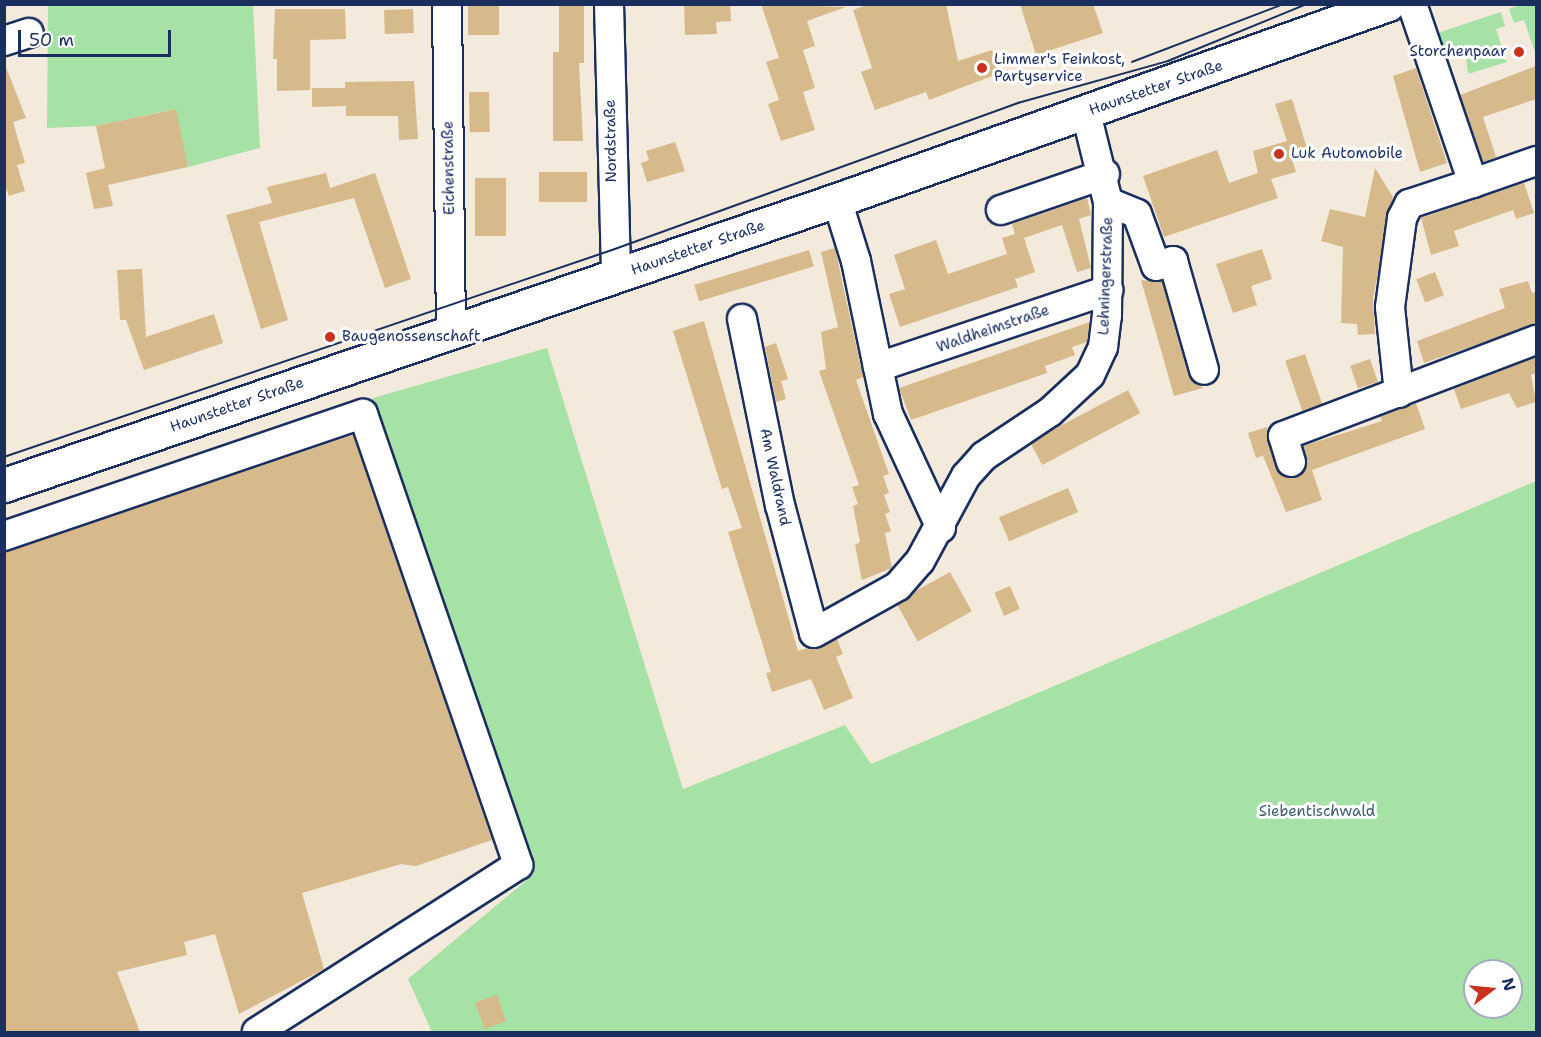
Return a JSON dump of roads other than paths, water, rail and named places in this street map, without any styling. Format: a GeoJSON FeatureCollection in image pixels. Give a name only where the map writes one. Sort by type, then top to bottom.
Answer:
{"type":"FeatureCollection","features":[{"type":"Feature","properties":{"kind":"main road","name":"Haunstetter Straße"},"geometry":{"type":"LineString","coordinates":[[4,485],[837,200],[1388,4]]}},
{"type":"Feature","properties":{"kind":"street","name":"Eichenstraße"},"geometry":{"type":"LineString","coordinates":[[447,4],[451,332]]}},
{"type":"Feature","properties":{"kind":"street","name":"Nordstraße"},"geometry":{"type":"LineString","coordinates":[[609,4],[616,276]]}},
{"type":"Feature","properties":{"kind":"street"},"geometry":{"type":"LineString","coordinates":[[1412,4],[1473,183]]}},
{"type":"Feature","properties":{"kind":"street","name":"Lehningerstraße"},"geometry":{"type":"LineString","coordinates":[[814,633],[898,586],[941,528],[966,476],[984,456],[1050,412],[1090,375],[1103,347],[1108,290],[1108,202],[1105,174],[1086,113]]}},
{"type":"Feature","properties":{"kind":"street"},"geometry":{"type":"LineString","coordinates":[[1399,393],[1390,307],[1402,218],[1409,204],[1536,161]]}},
{"type":"Feature","properties":{"kind":"street"},"geometry":{"type":"LineString","coordinates":[[1001,210],[1105,174]]}},
{"type":"Feature","properties":{"kind":"street"},"geometry":{"type":"LineString","coordinates":[[837,200],[855,261],[888,414],[941,528]]}},
{"type":"Feature","properties":{"kind":"street"},"geometry":{"type":"LineString","coordinates":[[1108,202],[1137,214],[1156,266],[1173,261],[1204,369]]}},
{"type":"Feature","properties":{"kind":"street","name":"Waldheimstraße"},"geometry":{"type":"LineString","coordinates":[[878,367],[1108,290]]}},
{"type":"Feature","properties":{"kind":"street","name":"Am Waldrand"},"geometry":{"type":"LineString","coordinates":[[742,319],[780,505],[814,633]]}},
{"type":"Feature","properties":{"kind":"street"},"geometry":{"type":"LineString","coordinates":[[1291,462],[1283,436],[1536,340]]}},
{"type":"Feature","properties":{"kind":"street"},"geometry":{"type":"LineString","coordinates":[[4,537],[363,414],[518,865],[257,1032]]}},
{"type":"Feature","properties":{"kind":"tram line"},"geometry":{"type":"LineString","coordinates":[[1132,62],[1284,4]]}},
{"type":"Feature","properties":{"kind":"tram line"},"geometry":{"type":"LineString","coordinates":[[4,457],[615,249],[1018,103],[1168,61],[1307,4]]}},
{"type":"Feature","properties":{"kind":"place","name":"Storchenpaar"},"geometry":{"type":"Point","coordinates":[1519,52]}},
{"type":"Feature","properties":{"kind":"place","name":"Limmer's Feinkost, Partyservice"},"geometry":{"type":"Point","coordinates":[982,68]}},
{"type":"Feature","properties":{"kind":"place","name":"Luk Automobile"},"geometry":{"type":"Point","coordinates":[1279,154]}},
{"type":"Feature","properties":{"kind":"place","name":"Baugenossenschaft"},"geometry":{"type":"Point","coordinates":[330,337]}},
{"type":"Feature","properties":{"kind":"park label","name":"Siebentischwald"},"geometry":{"type":"Point","coordinates":[1317,812]}}]}
